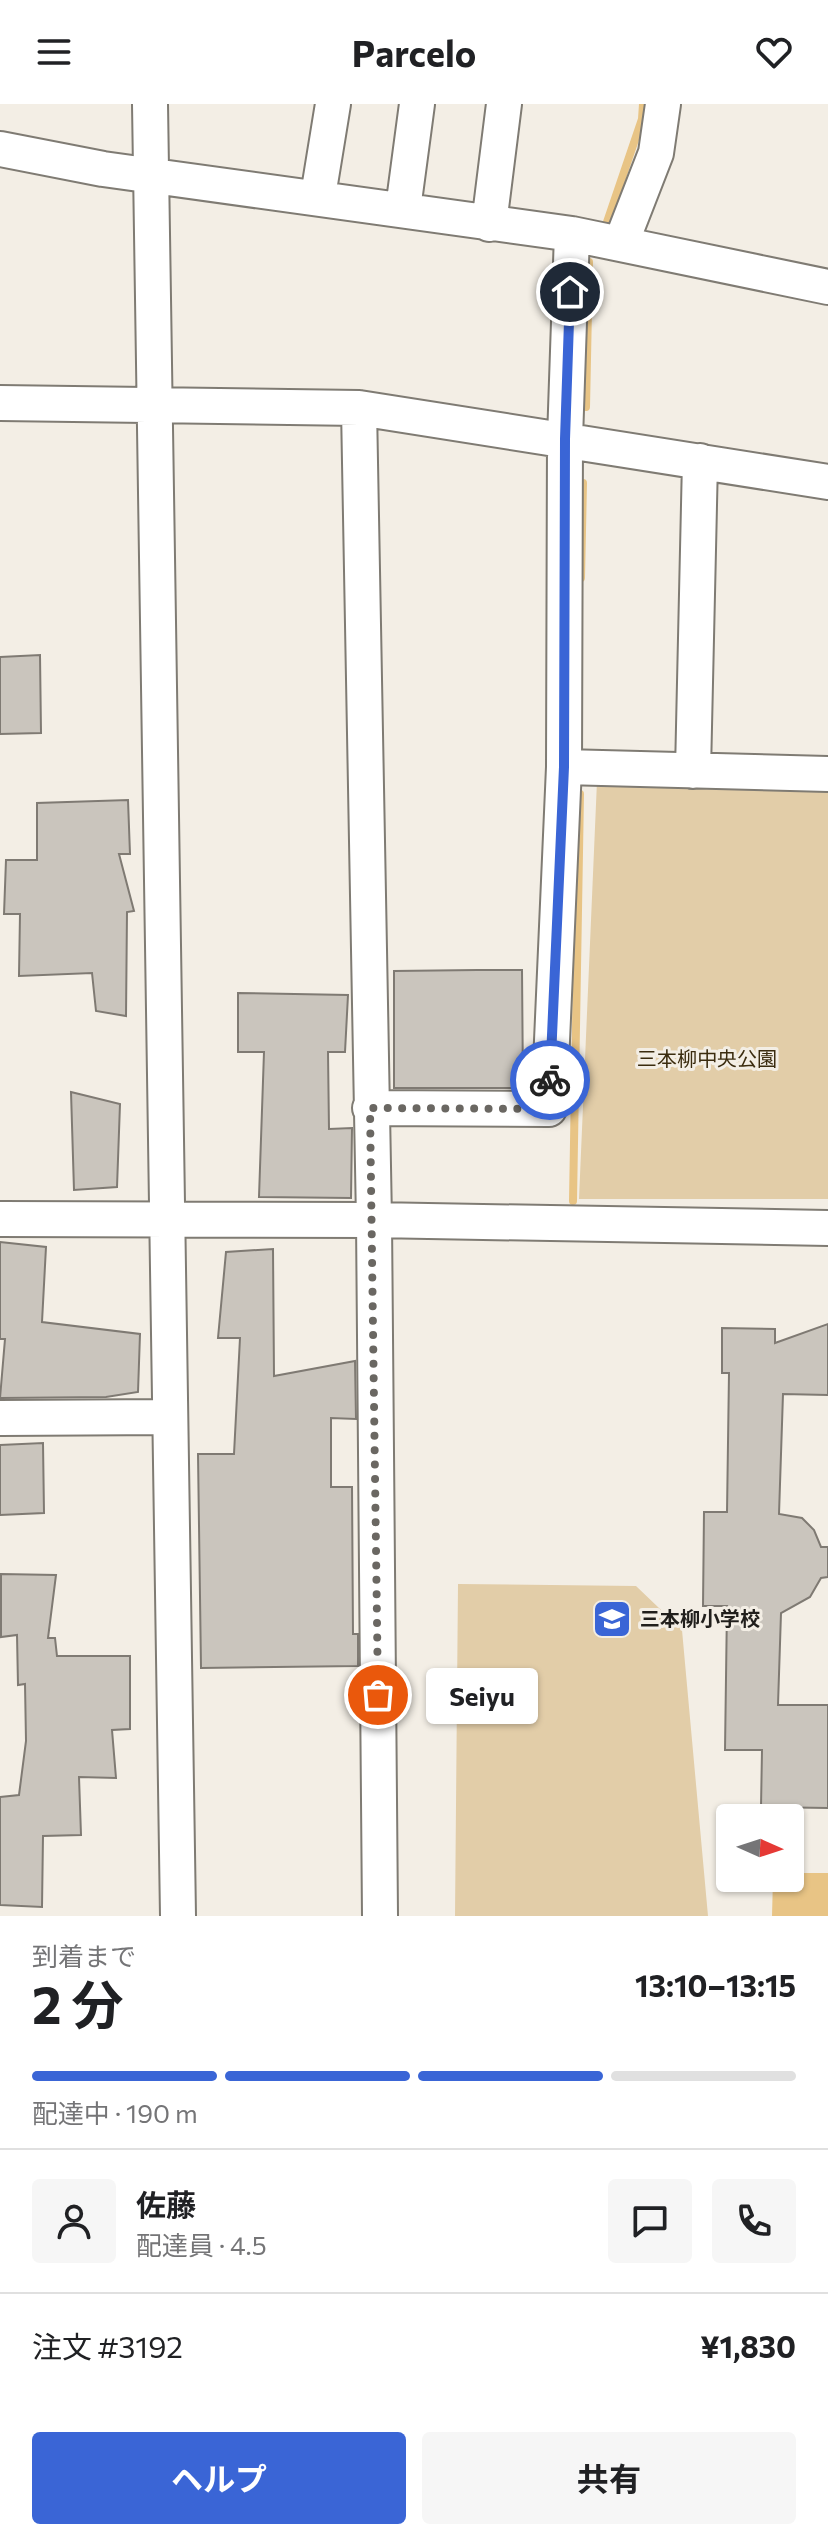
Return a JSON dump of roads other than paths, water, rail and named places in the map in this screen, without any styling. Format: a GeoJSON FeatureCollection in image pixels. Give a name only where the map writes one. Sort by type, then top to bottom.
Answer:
{"type":"FeatureCollection","features":[{"type":"Feature","properties":{"kind":"street"},"geometry":{"type":"LineString","coordinates":[[150,104],[158,403],[165,1220],[178,1916]]}},
{"type":"Feature","properties":{"kind":"street"},"geometry":{"type":"LineString","coordinates":[[318,196],[333,104]]}},
{"type":"Feature","properties":{"kind":"street"},"geometry":{"type":"LineString","coordinates":[[403,209],[417,104]]}},
{"type":"Feature","properties":{"kind":"street"},"geometry":{"type":"LineString","coordinates":[[489,224],[504,104]]}},
{"type":"Feature","properties":{"kind":"street"},"geometry":{"type":"LineString","coordinates":[[621,243],[656,153],[663,104]]}},
{"type":"Feature","properties":{"kind":"street"},"geometry":{"type":"LineString","coordinates":[[0,149],[103,169],[318,196],[572,234],[828,287]]}},
{"type":"Feature","properties":{"kind":"street"},"geometry":{"type":"LineString","coordinates":[[370,1108],[549,1109],[564,767],[565,439],[572,234]]}},
{"type":"Feature","properties":{"kind":"street"},"geometry":{"type":"LineString","coordinates":[[0,403],[359,408],[828,482]]}},
{"type":"Feature","properties":{"kind":"street"},"geometry":{"type":"LineString","coordinates":[[359,408],[374,1220],[380,1916]]}},
{"type":"Feature","properties":{"kind":"street"},"geometry":{"type":"LineString","coordinates":[[693,771],[700,461]]}},
{"type":"Feature","properties":{"kind":"street"},"geometry":{"type":"LineString","coordinates":[[564,767],[828,774]]}},
{"type":"Feature","properties":{"kind":"street"},"geometry":{"type":"LineString","coordinates":[[0,1219],[374,1220],[828,1228]]}},
{"type":"Feature","properties":{"kind":"street"},"geometry":{"type":"LineString","coordinates":[[0,1418],[169,1417]]}},
{"type":"Feature","properties":{"kind":"waterway"},"geometry":{"type":"LineString","coordinates":[[607,222],[642,119],[643,104]]}},
{"type":"Feature","properties":{"kind":"waterway"},"geometry":{"type":"LineString","coordinates":[[586,407],[589,262]]}},
{"type":"Feature","properties":{"kind":"waterway"},"geometry":{"type":"LineString","coordinates":[[581,578],[583,483]]}},
{"type":"Feature","properties":{"kind":"waterway"},"geometry":{"type":"LineString","coordinates":[[573,1201],[580,794]]}},
{"type":"Feature","properties":{"kind":"place","name":"三本柳小学校"},"geometry":{"type":"Point","coordinates":[612,1619]}},
{"type":"Feature","properties":{"kind":"place","name":"Seiyu"},"geometry":{"type":"Point","coordinates":[378,1695]}},
{"type":"Feature","properties":{"kind":"park label","name":"三本柳中央公園"},"geometry":{"type":"Point","coordinates":[707,1059]}}]}
